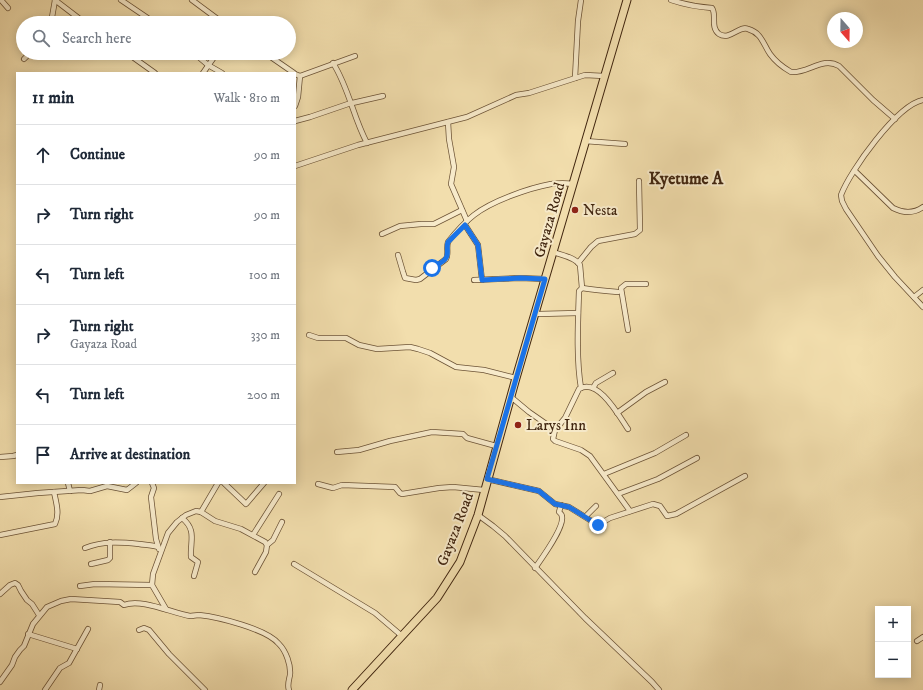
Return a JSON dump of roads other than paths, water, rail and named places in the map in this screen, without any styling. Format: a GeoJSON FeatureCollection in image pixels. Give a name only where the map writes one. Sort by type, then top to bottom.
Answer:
{"type":"FeatureCollection","features":[{"type":"Feature","properties":{"kind":"main road","name":"Gayaza Road"},"geometry":{"type":"LineString","coordinates":[[352,690],[437,598],[450,580],[460,562],[478,515],[496,446],[627,0]]}},
{"type":"Feature","properties":{"kind":"street"},"geometry":{"type":"LineString","coordinates":[[1,0],[8,8]]}},
{"type":"Feature","properties":{"kind":"street"},"geometry":{"type":"LineString","coordinates":[[52,16],[55,0],[76,16]]}},
{"type":"Feature","properties":{"kind":"street"},"geometry":{"type":"LineString","coordinates":[[120,0],[144,16]]}},
{"type":"Feature","properties":{"kind":"street"},"geometry":{"type":"LineString","coordinates":[[192,0],[214,16]]}},
{"type":"Feature","properties":{"kind":"street"},"geometry":{"type":"LineString","coordinates":[[575,78],[577,35],[581,0]]}},
{"type":"Feature","properties":{"kind":"street"},"geometry":{"type":"LineString","coordinates":[[675,1],[701,8],[712,8],[714,11],[715,28],[719,34],[731,35],[744,28],[750,30],[762,39],[770,54],[791,72],[798,72],[822,64],[834,63],[895,119]]}},
{"type":"Feature","properties":{"kind":"street"},"geometry":{"type":"LineString","coordinates":[[296,103],[298,97],[296,74],[354,56]]}},
{"type":"Feature","properties":{"kind":"street"},"geometry":{"type":"LineString","coordinates":[[137,60],[154,72]]}},
{"type":"Feature","properties":{"kind":"street"},"geometry":{"type":"LineString","coordinates":[[202,60],[220,72]]}},
{"type":"Feature","properties":{"kind":"street"},"geometry":{"type":"LineString","coordinates":[[204,72],[212,60]]}},
{"type":"Feature","properties":{"kind":"street"},"geometry":{"type":"LineString","coordinates":[[275,60],[293,72]]}},
{"type":"Feature","properties":{"kind":"street"},"geometry":{"type":"LineString","coordinates":[[333,63],[352,103],[361,132],[367,143]]}},
{"type":"Feature","properties":{"kind":"street"},"geometry":{"type":"LineString","coordinates":[[296,166],[348,147],[448,122],[477,113],[516,95],[529,93],[586,75],[604,76]]}},
{"type":"Feature","properties":{"kind":"street"},"geometry":{"type":"LineString","coordinates":[[296,121],[352,103],[383,96]]}},
{"type":"Feature","properties":{"kind":"street"},"geometry":{"type":"LineString","coordinates":[[923,100],[918,101],[906,108],[872,145],[842,192],[842,201],[878,256],[923,307]]}},
{"type":"Feature","properties":{"kind":"street"},"geometry":{"type":"LineString","coordinates":[[448,122],[449,139],[454,167],[451,184],[466,223],[478,245],[482,280]]}},
{"type":"Feature","properties":{"kind":"street"},"geometry":{"type":"LineString","coordinates":[[586,141],[625,144]]}},
{"type":"Feature","properties":{"kind":"street"},"geometry":{"type":"LineString","coordinates":[[855,171],[893,208],[900,212],[917,212],[923,207]]}},
{"type":"Feature","properties":{"kind":"street"},"geometry":{"type":"LineString","coordinates":[[578,263],[598,241],[635,234],[640,230],[639,181]]}},
{"type":"Feature","properties":{"kind":"street"},"geometry":{"type":"LineString","coordinates":[[398,254],[405,278],[416,280],[420,279],[446,259],[448,242],[466,223],[487,207],[510,197],[552,184],[573,184]]}},
{"type":"Feature","properties":{"kind":"street"},"geometry":{"type":"LineString","coordinates":[[382,234],[400,226],[434,224],[462,210]]}},
{"type":"Feature","properties":{"kind":"street"},"geometry":{"type":"LineString","coordinates":[[553,252],[573,259],[578,263],[582,288],[579,291],[578,314],[579,373],[581,388],[565,418],[555,430],[553,436],[554,440],[581,450],[590,456],[630,511]]}},
{"type":"Feature","properties":{"kind":"street"},"geometry":{"type":"LineString","coordinates":[[474,280],[520,278],[545,279]]}},
{"type":"Feature","properties":{"kind":"street"},"geometry":{"type":"LineString","coordinates":[[628,330],[621,288],[626,284],[646,284]]}},
{"type":"Feature","properties":{"kind":"street"},"geometry":{"type":"LineString","coordinates":[[582,288],[618,292]]}},
{"type":"Feature","properties":{"kind":"street"},"geometry":{"type":"LineString","coordinates":[[914,297],[923,290]]}},
{"type":"Feature","properties":{"kind":"street"},"geometry":{"type":"LineString","coordinates":[[540,314],[578,314]]}},
{"type":"Feature","properties":{"kind":"street"},"geometry":{"type":"LineString","coordinates":[[309,335],[318,338],[346,338],[359,345],[377,349],[410,347],[434,355],[456,367],[484,370],[516,378]]}},
{"type":"Feature","properties":{"kind":"street"},"geometry":{"type":"LineString","coordinates":[[593,388],[596,384],[613,373]]}},
{"type":"Feature","properties":{"kind":"street"},"geometry":{"type":"LineString","coordinates":[[617,412],[646,392],[665,382]]}},
{"type":"Feature","properties":{"kind":"street"},"geometry":{"type":"LineString","coordinates":[[581,388],[593,388],[602,394],[617,412],[628,429]]}},
{"type":"Feature","properties":{"kind":"street"},"geometry":{"type":"LineString","coordinates":[[511,397],[529,412],[555,430]]}},
{"type":"Feature","properties":{"kind":"street"},"geometry":{"type":"LineString","coordinates":[[337,452],[359,450],[390,441],[432,432],[464,434],[467,438],[496,446]]}},
{"type":"Feature","properties":{"kind":"street"},"geometry":{"type":"LineString","coordinates":[[604,474],[655,453],[686,435]]}},
{"type":"Feature","properties":{"kind":"street"},"geometry":{"type":"LineString","coordinates":[[0,457],[16,455]]}},
{"type":"Feature","properties":{"kind":"street"},"geometry":{"type":"LineString","coordinates":[[618,494],[658,479],[697,458]]}},
{"type":"Feature","properties":{"kind":"street"},"geometry":{"type":"LineString","coordinates":[[487,479],[539,491],[555,504],[569,507],[586,516],[598,525],[610,518],[653,504],[660,506],[665,515],[669,517],[745,476]]}},
{"type":"Feature","properties":{"kind":"street"},"geometry":{"type":"LineString","coordinates":[[68,484],[70,491]]}},
{"type":"Feature","properties":{"kind":"street"},"geometry":{"type":"LineString","coordinates":[[0,498],[38,493],[82,490],[90,491],[106,484],[127,490],[135,484]]}},
{"type":"Feature","properties":{"kind":"street"},"geometry":{"type":"LineString","coordinates":[[152,484],[154,488],[151,497],[160,553]]}},
{"type":"Feature","properties":{"kind":"street"},"geometry":{"type":"LineString","coordinates":[[201,512],[217,484]]}},
{"type":"Feature","properties":{"kind":"street"},"geometry":{"type":"LineString","coordinates":[[225,484],[246,504],[263,484]]}},
{"type":"Feature","properties":{"kind":"street"},"geometry":{"type":"LineString","coordinates":[[318,484],[334,488],[342,485],[395,487],[402,494],[446,487],[484,490]]}},
{"type":"Feature","properties":{"kind":"street"},"geometry":{"type":"LineString","coordinates":[[0,535],[55,524],[57,520],[57,507],[54,492]]}},
{"type":"Feature","properties":{"kind":"street"},"geometry":{"type":"LineString","coordinates":[[253,535],[279,494]]}},
{"type":"Feature","properties":{"kind":"street"},"geometry":{"type":"LineString","coordinates":[[535,568],[557,534],[562,519],[562,514],[559,512],[561,505]]}},
{"type":"Feature","properties":{"kind":"street"},"geometry":{"type":"LineString","coordinates":[[586,516],[596,506]]}},
{"type":"Feature","properties":{"kind":"street"},"geometry":{"type":"LineString","coordinates":[[166,609],[152,585],[153,574],[168,533],[182,518],[191,512],[196,510],[215,521],[241,529],[267,545]]}},
{"type":"Feature","properties":{"kind":"street"},"geometry":{"type":"LineString","coordinates":[[478,515],[504,536],[585,618],[628,658],[658,690]]}},
{"type":"Feature","properties":{"kind":"street"},"geometry":{"type":"LineString","coordinates":[[182,518],[193,532],[191,557],[198,562],[194,576]]}},
{"type":"Feature","properties":{"kind":"street"},"geometry":{"type":"LineString","coordinates":[[255,572],[266,552],[267,545],[273,540],[282,522]]}},
{"type":"Feature","properties":{"kind":"street"},"geometry":{"type":"LineString","coordinates":[[85,548],[98,543],[110,542],[158,547]]}},
{"type":"Feature","properties":{"kind":"street"},"geometry":{"type":"LineString","coordinates":[[91,564],[108,560],[110,558],[110,542]]}},
{"type":"Feature","properties":{"kind":"street"},"geometry":{"type":"LineString","coordinates":[[294,564],[375,613],[402,636]]}},
{"type":"Feature","properties":{"kind":"street"},"geometry":{"type":"LineString","coordinates":[[80,586],[95,584],[152,585]]}},
{"type":"Feature","properties":{"kind":"street"},"geometry":{"type":"LineString","coordinates":[[0,594],[10,585],[18,585],[27,600],[32,604],[39,615]]}},
{"type":"Feature","properties":{"kind":"street"},"geometry":{"type":"LineString","coordinates":[[0,682],[12,665],[15,657],[24,646],[28,634],[39,615],[47,606],[72,599],[120,602],[124,605],[132,603],[166,609],[189,616],[200,615],[251,627],[276,641],[284,652],[290,670],[288,690]]}},
{"type":"Feature","properties":{"kind":"street"},"geometry":{"type":"LineString","coordinates":[[139,630],[144,628],[149,630],[169,654],[205,690]]}},
{"type":"Feature","properties":{"kind":"street"},"geometry":{"type":"LineString","coordinates":[[45,690],[60,668],[68,663],[88,629]]}},
{"type":"Feature","properties":{"kind":"street"},"geometry":{"type":"LineString","coordinates":[[28,634],[77,649]]}},
{"type":"Feature","properties":{"kind":"street"},"geometry":{"type":"LineString","coordinates":[[918,641],[923,637]]}},
{"type":"Feature","properties":{"kind":"place","name":"Nesta"},"geometry":{"type":"Point","coordinates":[575,210]}},
{"type":"Feature","properties":{"kind":"place","name":"Larys Inn"},"geometry":{"type":"Point","coordinates":[518,425]}},
{"type":"Feature","properties":{"kind":"district","name":"Kyetume A"},"geometry":{"type":"Point","coordinates":[686,178]}}]}
